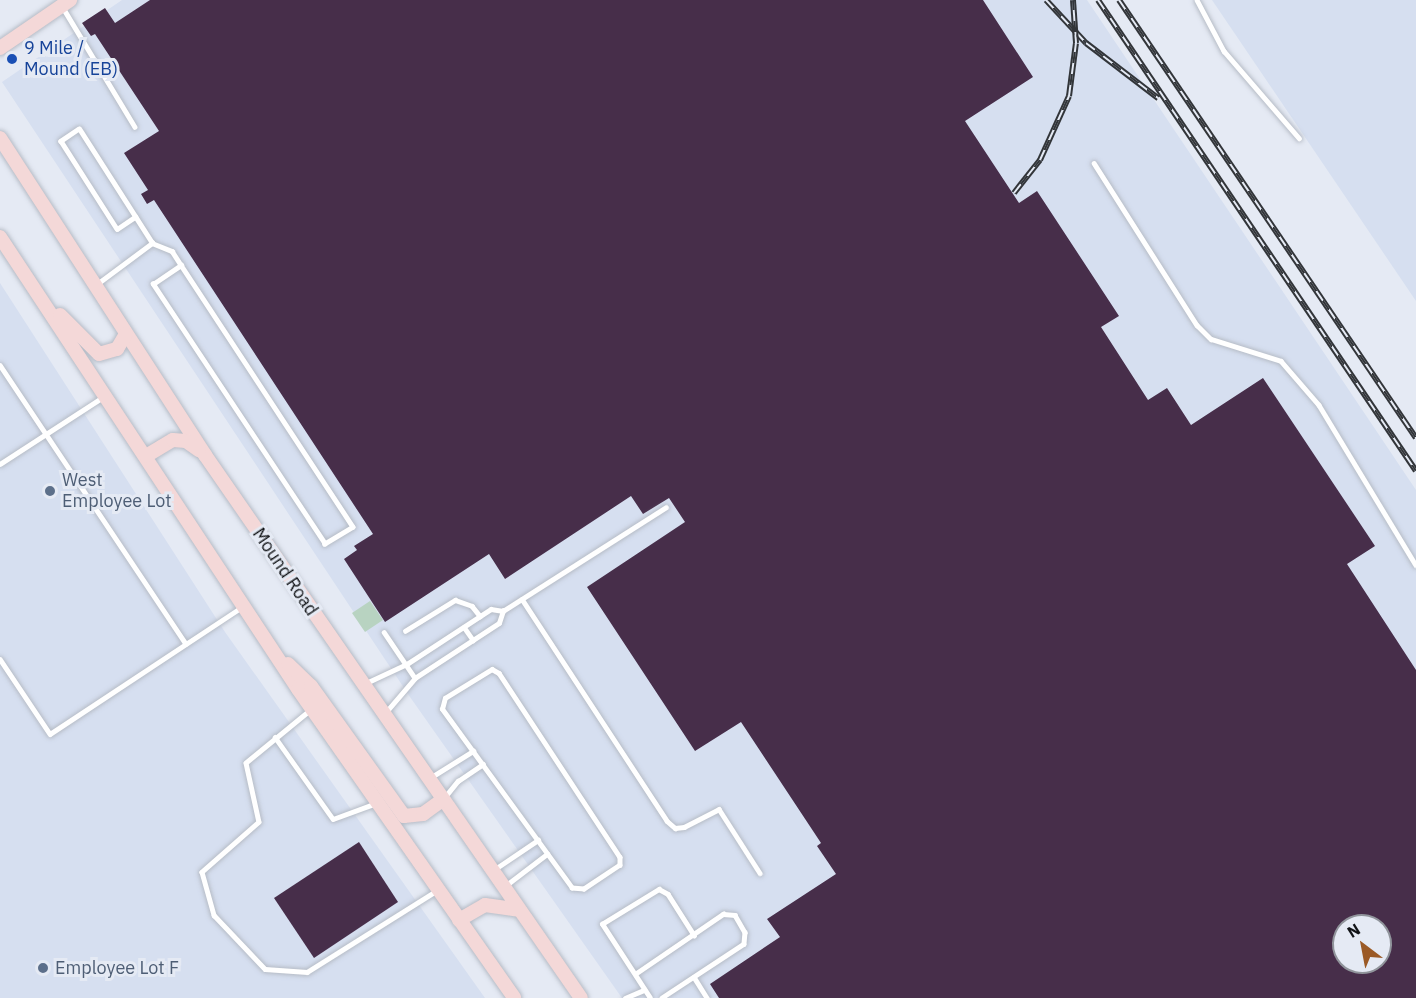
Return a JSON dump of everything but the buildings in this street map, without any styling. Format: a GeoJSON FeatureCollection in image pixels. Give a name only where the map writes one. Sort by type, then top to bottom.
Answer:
{"type":"FeatureCollection","features":[{"type":"Feature","properties":{"kind":"main road"},"geometry":{"type":"LineString","coordinates":[[0,48],[66,3]]}},
{"type":"Feature","properties":{"kind":"main road","name":"Mound Road"},"geometry":{"type":"LineString","coordinates":[[0,138],[205,455],[361,685],[581,998]]}},
{"type":"Feature","properties":{"kind":"main road"},"geometry":{"type":"LineString","coordinates":[[0,237],[312,709],[514,998]]}},
{"type":"Feature","properties":{"kind":"main road"},"geometry":{"type":"LineString","coordinates":[[29,280],[95,352],[104,354],[117,349],[126,334]]}},
{"type":"Feature","properties":{"kind":"main road"},"geometry":{"type":"LineString","coordinates":[[146,456],[173,440],[186,441],[205,455]]}},
{"type":"Feature","properties":{"kind":"main road"},"geometry":{"type":"LineString","coordinates":[[273,651],[311,686],[404,816],[423,814],[442,800]]}},
{"type":"Feature","properties":{"kind":"main road"},"geometry":{"type":"LineString","coordinates":[[459,920],[485,904],[494,903],[519,910]]}},
{"type":"Feature","properties":{"kind":"lane"},"geometry":{"type":"LineString","coordinates":[[1197,0],[1224,51],[1299,138]]}},
{"type":"Feature","properties":{"kind":"lane"},"geometry":{"type":"LineString","coordinates":[[66,3],[135,127]]}},
{"type":"Feature","properties":{"kind":"lane"},"geometry":{"type":"LineString","coordinates":[[135,217],[117,229],[61,141],[79,129],[152,243],[172,251],[353,526],[325,544],[153,284],[181,265]]}},
{"type":"Feature","properties":{"kind":"lane"},"geometry":{"type":"LineString","coordinates":[[1094,163],[1197,325],[1211,339],[1281,361],[1319,405],[1416,565]]}},
{"type":"Feature","properties":{"kind":"lane"},"geometry":{"type":"LineString","coordinates":[[95,285],[152,243]]}},
{"type":"Feature","properties":{"kind":"lane"},"geometry":{"type":"LineString","coordinates":[[0,365],[186,644]]}},
{"type":"Feature","properties":{"kind":"lane"},"geometry":{"type":"LineString","coordinates":[[0,464],[106,395]]}},
{"type":"Feature","properties":{"kind":"lane"},"geometry":{"type":"LineString","coordinates":[[383,716],[415,678],[499,623],[503,611],[666,507]]}},
{"type":"Feature","properties":{"kind":"lane"},"geometry":{"type":"LineString","coordinates":[[522,599],[667,821],[675,828],[684,827],[719,809],[760,873]]}},
{"type":"Feature","properties":{"kind":"lane"},"geometry":{"type":"LineString","coordinates":[[405,631],[455,600],[472,606],[480,616]]}},
{"type":"Feature","properties":{"kind":"lane"},"geometry":{"type":"LineString","coordinates":[[0,659],[50,734],[244,606]]}},
{"type":"Feature","properties":{"kind":"lane"},"geometry":{"type":"LineString","coordinates":[[361,685],[406,664],[491,609],[503,611]]}},
{"type":"Feature","properties":{"kind":"lane"},"geometry":{"type":"LineString","coordinates":[[464,627],[473,640]]}},
{"type":"Feature","properties":{"kind":"lane"},"geometry":{"type":"LineString","coordinates":[[384,632],[415,678]]}},
{"type":"Feature","properties":{"kind":"lane"},"geometry":{"type":"LineString","coordinates":[[496,669],[621,861],[579,891],[572,888],[473,751],[441,705],[488,670],[496,669]]}},
{"type":"Feature","properties":{"kind":"lane"},"geometry":{"type":"LineString","coordinates":[[312,709],[246,763],[259,822],[202,872],[214,915],[246,952],[265,969],[307,972],[438,890]]}},
{"type":"Feature","properties":{"kind":"lane"},"geometry":{"type":"LineString","coordinates":[[275,737],[333,819],[378,802]]}},
{"type":"Feature","properties":{"kind":"lane"},"geometry":{"type":"LineString","coordinates":[[427,779],[473,751]]}},
{"type":"Feature","properties":{"kind":"lane"},"geometry":{"type":"LineString","coordinates":[[442,800],[458,781],[483,764]]}},
{"type":"Feature","properties":{"kind":"lane"},"geometry":{"type":"LineString","coordinates":[[491,871],[538,840]]}},
{"type":"Feature","properties":{"kind":"lane"},"geometry":{"type":"LineString","coordinates":[[503,887],[547,854]]}},
{"type":"Feature","properties":{"kind":"lane"},"geometry":{"type":"LineString","coordinates":[[650,998],[602,924],[659,889],[668,894],[694,935]]}},
{"type":"Feature","properties":{"kind":"lane"},"geometry":{"type":"LineString","coordinates":[[634,974],[730,913],[739,920],[746,939],[662,998]]}},
{"type":"Feature","properties":{"kind":"lane"},"geometry":{"type":"LineString","coordinates":[[694,977],[707,998]]}},
{"type":"Feature","properties":{"kind":"lane"},"geometry":{"type":"LineString","coordinates":[[625,998],[639,996],[645,990]]}},
{"type":"Feature","properties":{"kind":"shaded area"},"geometry":{"type":"Polygon","coordinates":[[[122,0],[1087,0],[1416,490],[1416,998],[622,998],[410,697],[2,82],[122,0]]]}},
{"type":"Feature","properties":{"kind":"shaded area"},"geometry":{"type":"Polygon","coordinates":[[[1212,0],[1416,0],[1416,301],[1212,0]]]}},
{"type":"Feature","properties":{"kind":"shaded area"},"geometry":{"type":"Polygon","coordinates":[[[0,283],[225,632],[485,998],[0,998],[0,283]]]}},
{"type":"Feature","properties":{"kind":"green space"},"geometry":{"type":"Polygon","coordinates":[[[370,601],[383,620],[365,632],[352,613],[370,601]]]}},
{"type":"Feature","properties":{"kind":"railway"},"geometry":{"type":"LineString","coordinates":[[1046,0],[1086,43],[1158,98]]}},
{"type":"Feature","properties":{"kind":"railway"},"geometry":{"type":"LineString","coordinates":[[1014,193],[1040,160],[1069,96],[1076,43],[1073,0]]}},
{"type":"Feature","properties":{"kind":"railway"},"geometry":{"type":"LineString","coordinates":[[1098,0],[1416,471]]}},
{"type":"Feature","properties":{"kind":"railway"},"geometry":{"type":"LineString","coordinates":[[1119,0],[1416,438]]}},
{"type":"Feature","properties":{"kind":"place","name":"9 Mile / Mound (EB)"},"geometry":{"type":"Point","coordinates":[12,59]}},
{"type":"Feature","properties":{"kind":"place","name":"West Employee Lot"},"geometry":{"type":"Point","coordinates":[50,491]}},
{"type":"Feature","properties":{"kind":"place","name":"Employee Lot F"},"geometry":{"type":"Point","coordinates":[43,968]}}]}
